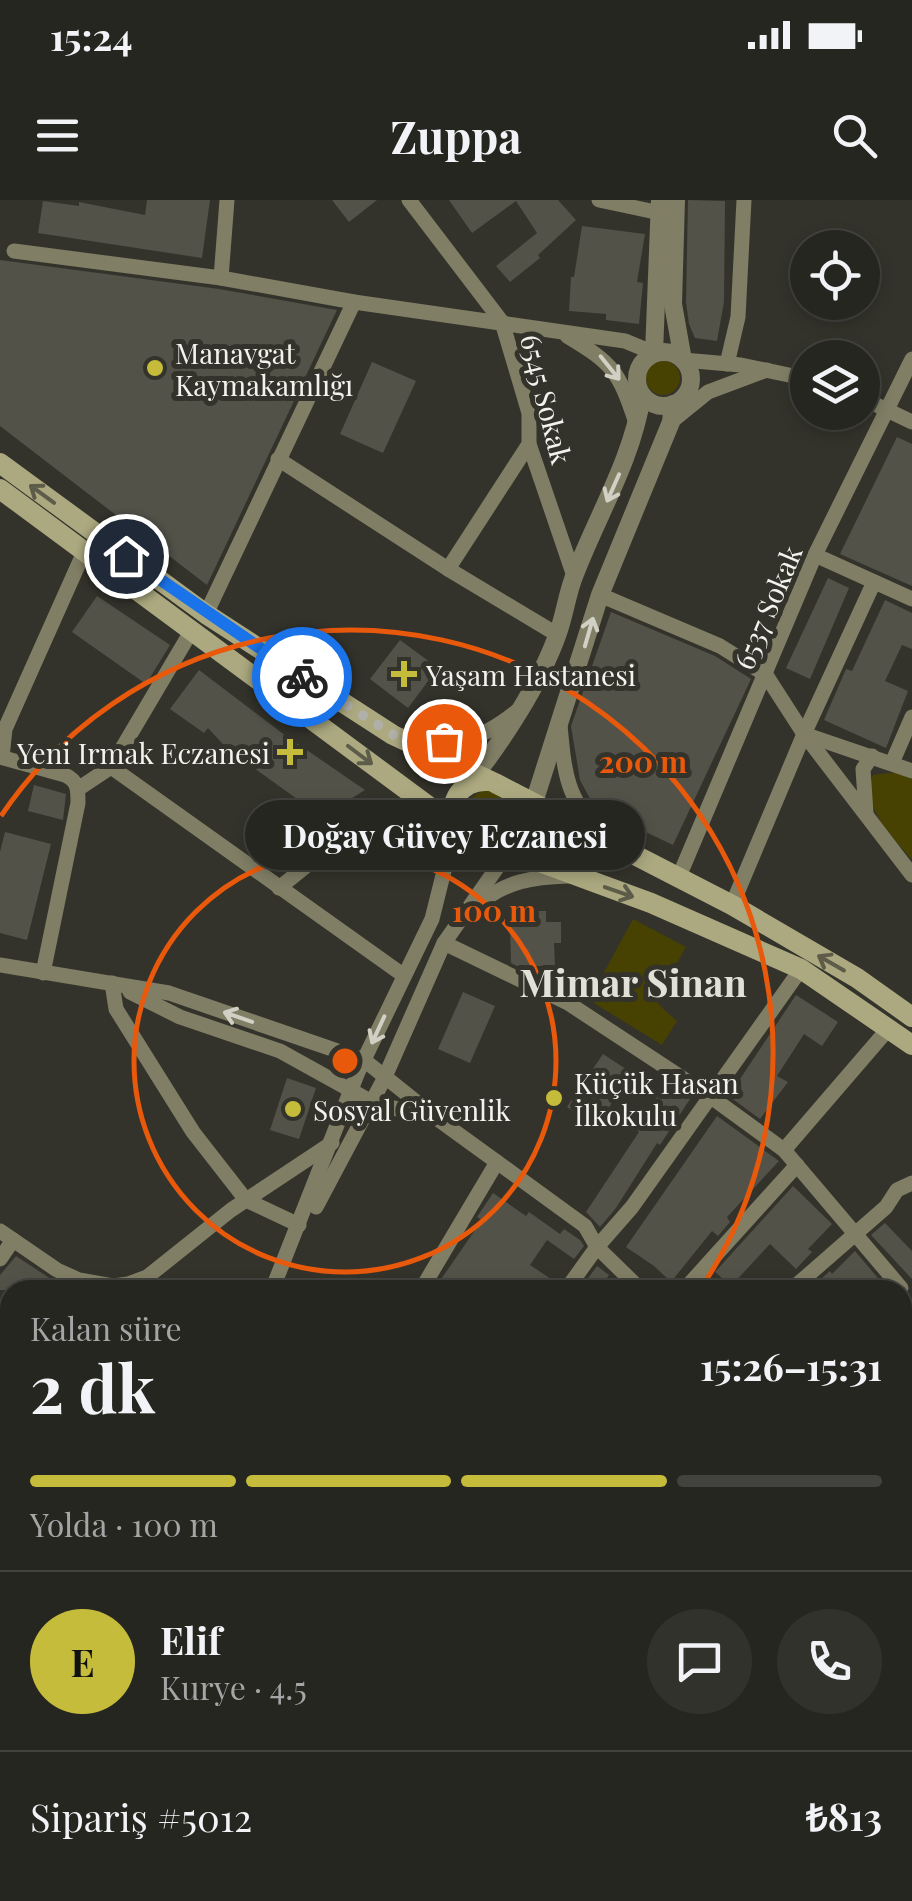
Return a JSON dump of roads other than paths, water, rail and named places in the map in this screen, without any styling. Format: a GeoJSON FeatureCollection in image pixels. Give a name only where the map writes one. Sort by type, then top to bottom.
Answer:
{"type":"FeatureCollection","features":[{"type":"Feature","properties":{"kind":"main road"},"geometry":{"type":"LineString","coordinates":[[0,463],[415,796],[456,821],[512,842],[573,875],[651,902],[801,969],[912,1045]]}},
{"type":"Feature","properties":{"kind":"main road"},"geometry":{"type":"LineString","coordinates":[[0,489],[84,552],[199,622],[394,735],[524,804],[512,842]]}},
{"type":"Feature","properties":{"kind":"main road"},"geometry":{"type":"LineString","coordinates":[[456,821],[460,790],[487,783],[534,803],[732,905],[858,978],[912,1017]]}},
{"type":"Feature","properties":{"kind":"street"},"geometry":{"type":"LineString","coordinates":[[220,278],[227,200]]}},
{"type":"Feature","properties":{"kind":"street","name":"6545 Sokak"},"geometry":{"type":"LineString","coordinates":[[409,200],[502,322],[529,413],[529,444],[574,576]]}},
{"type":"Feature","properties":{"kind":"street"},"geometry":{"type":"LineString","coordinates":[[599,200],[660,207],[654,354]]}},
{"type":"Feature","properties":{"kind":"street"},"geometry":{"type":"LineString","coordinates":[[288,1280],[320,1198],[384,1079],[444,943],[534,803],[600,595],[672,413],[690,385],[673,304],[676,200]]}},
{"type":"Feature","properties":{"kind":"street"},"geometry":{"type":"LineString","coordinates":[[727,364],[738,318],[744,200]]}},
{"type":"Feature","properties":{"kind":"street"},"geometry":{"type":"LineString","coordinates":[[14,250],[625,341],[654,354]]}},
{"type":"Feature","properties":{"kind":"street"},"geometry":{"type":"LineString","coordinates":[[78,788],[111,767],[199,622],[354,302]]}},
{"type":"Feature","properties":{"kind":"street"},"geometry":{"type":"LineString","coordinates":[[559,331],[600,356],[618,373],[637,426]]}},
{"type":"Feature","properties":{"kind":"street"},"geometry":{"type":"LineString","coordinates":[[672,413],[642,396],[638,388],[638,372],[654,354],[670,352],[683,360],[790,375]]}},
{"type":"Feature","properties":{"kind":"street","name":"6537 Sokak"},"geometry":{"type":"LineString","coordinates":[[678,879],[816,556],[912,359]]}},
{"type":"Feature","properties":{"kind":"street"},"geometry":{"type":"LineString","coordinates":[[672,413],[708,392],[767,370]]}},
{"type":"Feature","properties":{"kind":"street"},"geometry":{"type":"LineString","coordinates":[[487,783],[558,636],[574,576],[632,445],[642,396]]}},
{"type":"Feature","properties":{"kind":"street"},"geometry":{"type":"LineString","coordinates":[[880,405],[912,422]]}},
{"type":"Feature","properties":{"kind":"street"},"geometry":{"type":"LineString","coordinates":[[448,569],[529,444]]}},
{"type":"Feature","properties":{"kind":"street"},"geometry":{"type":"LineString","coordinates":[[278,459],[558,636]]}},
{"type":"Feature","properties":{"kind":"street"},"geometry":{"type":"LineString","coordinates":[[43,973],[78,788],[65,775],[1,757],[6,729],[84,552]]}},
{"type":"Feature","properties":{"kind":"street"},"geometry":{"type":"LineString","coordinates":[[816,556],[912,599]]}},
{"type":"Feature","properties":{"kind":"street"},"geometry":{"type":"LineString","coordinates":[[732,905],[874,582]]}},
{"type":"Feature","properties":{"kind":"street"},"geometry":{"type":"LineString","coordinates":[[600,595],[720,646],[766,675],[804,734],[912,875]]}},
{"type":"Feature","properties":{"kind":"street"},"geometry":{"type":"LineString","coordinates":[[394,735],[444,741],[478,738],[520,708]]}},
{"type":"Feature","properties":{"kind":"street"},"geometry":{"type":"LineString","coordinates":[[892,763],[912,717]]}},
{"type":"Feature","properties":{"kind":"street"},"geometry":{"type":"LineString","coordinates":[[559,720],[564,775],[570,789],[589,821],[614,844]]}},
{"type":"Feature","properties":{"kind":"street"},"geometry":{"type":"LineString","coordinates":[[804,734],[912,771]]}},
{"type":"Feature","properties":{"kind":"street"},"geometry":{"type":"LineString","coordinates":[[866,817],[863,769],[872,756]]}},
{"type":"Feature","properties":{"kind":"street"},"geometry":{"type":"LineString","coordinates":[[111,767],[403,975]]}},
{"type":"Feature","properties":{"kind":"street"},"geometry":{"type":"LineString","coordinates":[[415,796],[445,867]]}},
{"type":"Feature","properties":{"kind":"street"},"geometry":{"type":"LineString","coordinates":[[279,888],[374,811]]}},
{"type":"Feature","properties":{"kind":"street"},"geometry":{"type":"LineString","coordinates":[[276,1280],[350,1092],[432,918],[456,821]]}},
{"type":"Feature","properties":{"kind":"street"},"geometry":{"type":"LineString","coordinates":[[456,923],[498,888],[532,877],[573,875]]}},
{"type":"Feature","properties":{"kind":"street"},"geometry":{"type":"LineString","coordinates":[[444,943],[568,1004],[710,1096],[784,1150],[895,1280]]}},
{"type":"Feature","properties":{"kind":"street"},"geometry":{"type":"LineString","coordinates":[[0,964],[170,993],[364,1060],[384,1079],[586,1226],[597,1246],[630,1280]]}},
{"type":"Feature","properties":{"kind":"street"},"geometry":{"type":"LineString","coordinates":[[573,1280],[632,1207],[801,969]]}},
{"type":"Feature","properties":{"kind":"street"},"geometry":{"type":"LineString","coordinates":[[112,983],[180,1017],[280,1051],[372,1102],[439,1120]]}},
{"type":"Feature","properties":{"kind":"street"},"geometry":{"type":"LineString","coordinates":[[112,983],[116,1009],[193,1132],[246,1200],[299,1225]]}},
{"type":"Feature","properties":{"kind":"street"},"geometry":{"type":"LineString","coordinates":[[784,1150],[889,1028]]}},
{"type":"Feature","properties":{"kind":"street"},"geometry":{"type":"LineString","coordinates":[[149,1280],[246,1200],[332,1143]]}},
{"type":"Feature","properties":{"kind":"street"},"geometry":{"type":"LineString","coordinates":[[427,1280],[497,1162]]}},
{"type":"Feature","properties":{"kind":"street"},"geometry":{"type":"LineString","coordinates":[[693,1280],[798,1165]]}},
{"type":"Feature","properties":{"kind":"street"},"geometry":{"type":"LineString","coordinates":[[803,1280],[886,1207],[897,1190],[912,1183]]}},
{"type":"Feature","properties":{"kind":"street"},"geometry":{"type":"LineString","coordinates":[[0,1259],[6,1236],[57,1270],[85,1280]]}},
{"type":"Feature","properties":{"kind":"place","name":"Manavgat Kaymakamlığı"},"geometry":{"type":"Point","coordinates":[155,368]}},
{"type":"Feature","properties":{"kind":"place","name":"Yaşam Hastanesi"},"geometry":{"type":"Point","coordinates":[404,674]}},
{"type":"Feature","properties":{"kind":"place","name":"Doğay Güvey Eczanesi"},"geometry":{"type":"Point","coordinates":[444,741]}},
{"type":"Feature","properties":{"kind":"place","name":"Yeni Irmak Eczanesi"},"geometry":{"type":"Point","coordinates":[290,752]}},
{"type":"Feature","properties":{"kind":"place","name":"Küçük Hasan İlkokulu"},"geometry":{"type":"Point","coordinates":[554,1098]}},
{"type":"Feature","properties":{"kind":"place","name":"Sosyal Güvenlik"},"geometry":{"type":"Point","coordinates":[293,1109]}},
{"type":"Feature","properties":{"kind":"district","name":"Mimar Sinan"},"geometry":{"type":"Point","coordinates":[633,981]}}]}
